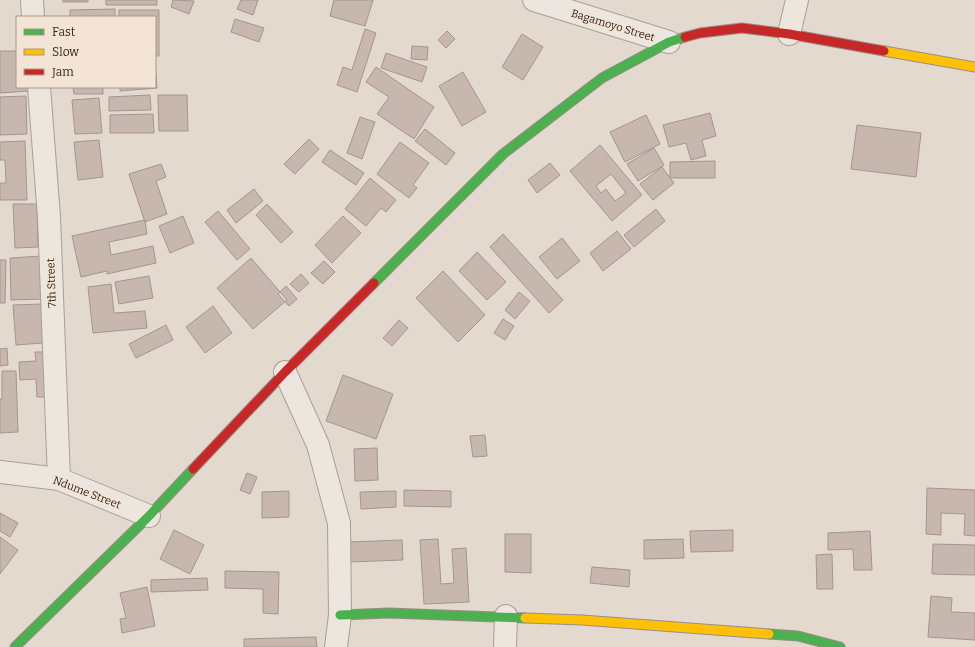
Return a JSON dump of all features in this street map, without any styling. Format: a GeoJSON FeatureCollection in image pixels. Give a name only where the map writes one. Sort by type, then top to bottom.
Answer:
{"type":"FeatureCollection","features":[{"type":"Feature","properties":{"kind":"main road"},"geometry":{"type":"LineString","coordinates":[[15,647],[149,516],[285,372],[503,154],[602,78],[669,42],[700,33],[742,28],[789,34],[975,67]]}},
{"type":"Feature","properties":{"kind":"main road"},"geometry":{"type":"LineString","coordinates":[[340,615],[389,613],[506,616],[582,620],[798,636],[840,647]]}},
{"type":"Feature","properties":{"kind":"street"},"geometry":{"type":"LineString","coordinates":[[32,0],[33,16]]}},
{"type":"Feature","properties":{"kind":"street","name":"Bagamoyo Street"},"geometry":{"type":"LineString","coordinates":[[534,0],[669,42]]}},
{"type":"Feature","properties":{"kind":"street"},"geometry":{"type":"LineString","coordinates":[[789,34],[797,0]]}},
{"type":"Feature","properties":{"kind":"street","name":"7th Street"},"geometry":{"type":"LineString","coordinates":[[39,88],[49,217],[58,479]]}},
{"type":"Feature","properties":{"kind":"street"},"geometry":{"type":"LineString","coordinates":[[285,372],[318,445],[339,523],[340,615],[336,647]]}},
{"type":"Feature","properties":{"kind":"street","name":"Ndume Street"},"geometry":{"type":"LineString","coordinates":[[0,472],[58,479],[149,516]]}},
{"type":"Feature","properties":{"kind":"street"},"geometry":{"type":"LineString","coordinates":[[505,647],[506,616]]}},
{"type":"Feature","properties":{"kind":"building"},"geometry":{"type":"Polygon","coordinates":[[[63,0],[88,0],[88,2],[63,2],[63,0]]]}},
{"type":"Feature","properties":{"kind":"building"},"geometry":{"type":"Polygon","coordinates":[[[106,0],[157,0],[157,5],[106,5],[106,0]]]}},
{"type":"Feature","properties":{"kind":"building"},"geometry":{"type":"Polygon","coordinates":[[[173,0],[194,1],[189,14],[171,7],[173,0]]]}},
{"type":"Feature","properties":{"kind":"building"},"geometry":{"type":"Polygon","coordinates":[[[241,0],[258,0],[253,15],[237,9],[241,0]]]}},
{"type":"Feature","properties":{"kind":"building"},"geometry":{"type":"Polygon","coordinates":[[[334,0],[373,0],[365,26],[330,16],[334,0]]]}},
{"type":"Feature","properties":{"kind":"building"},"geometry":{"type":"Polygon","coordinates":[[[115,9],[115,16],[70,16],[70,10],[115,9]]]}},
{"type":"Feature","properties":{"kind":"building"},"geometry":{"type":"Polygon","coordinates":[[[119,10],[159,10],[159,56],[156,56],[156,16],[119,16],[119,10]]]}},
{"type":"Feature","properties":{"kind":"building"},"geometry":{"type":"Polygon","coordinates":[[[235,19],[264,28],[259,42],[231,32],[235,19]]]}},
{"type":"Feature","properties":{"kind":"building"},"geometry":{"type":"Polygon","coordinates":[[[365,29],[376,33],[357,92],[337,85],[343,67],[352,70],[365,29]]]}},
{"type":"Feature","properties":{"kind":"building"},"geometry":{"type":"Polygon","coordinates":[[[447,31],[455,39],[446,48],[438,40],[447,31]]]}},
{"type":"Feature","properties":{"kind":"building"},"geometry":{"type":"Polygon","coordinates":[[[522,34],[543,47],[523,80],[502,67],[522,34]]]}},
{"type":"Feature","properties":{"kind":"building"},"geometry":{"type":"Polygon","coordinates":[[[412,46],[428,47],[427,60],[411,59],[412,46]]]}},
{"type":"Feature","properties":{"kind":"building"},"geometry":{"type":"Polygon","coordinates":[[[0,51],[16,51],[16,88],[29,88],[29,91],[0,93],[0,51]]]}},
{"type":"Feature","properties":{"kind":"building"},"geometry":{"type":"Polygon","coordinates":[[[386,53],[427,67],[422,82],[381,68],[386,53]]]}},
{"type":"Feature","properties":{"kind":"building"},"geometry":{"type":"Polygon","coordinates":[[[376,67],[434,107],[414,139],[377,114],[389,97],[366,82],[376,67]]]}},
{"type":"Feature","properties":{"kind":"building"},"geometry":{"type":"Polygon","coordinates":[[[463,72],[486,112],[462,126],[439,86],[463,72]]]}},
{"type":"Feature","properties":{"kind":"building"},"geometry":{"type":"Polygon","coordinates":[[[156,74],[157,88],[120,91],[120,88],[156,88],[156,74]]]}},
{"type":"Feature","properties":{"kind":"building"},"geometry":{"type":"Polygon","coordinates":[[[73,88],[103,88],[103,94],[74,94],[73,88]]]}},
{"type":"Feature","properties":{"kind":"building"},"geometry":{"type":"Polygon","coordinates":[[[150,95],[151,110],[109,111],[109,97],[150,95]]]}},
{"type":"Feature","properties":{"kind":"building"},"geometry":{"type":"Polygon","coordinates":[[[158,95],[187,95],[188,131],[159,131],[158,95]]]}},
{"type":"Feature","properties":{"kind":"building"},"geometry":{"type":"Polygon","coordinates":[[[26,96],[27,134],[0,135],[0,97],[26,96]]]}},
{"type":"Feature","properties":{"kind":"building"},"geometry":{"type":"Polygon","coordinates":[[[99,98],[102,133],[75,134],[72,100],[99,98]]]}},
{"type":"Feature","properties":{"kind":"building"},"geometry":{"type":"Polygon","coordinates":[[[710,113],[716,136],[702,140],[706,156],[691,160],[686,143],[669,147],[663,125],[710,113]]]}},
{"type":"Feature","properties":{"kind":"building"},"geometry":{"type":"Polygon","coordinates":[[[153,114],[154,133],[110,133],[110,115],[153,114]]]}},
{"type":"Feature","properties":{"kind":"building"},"geometry":{"type":"Polygon","coordinates":[[[646,115],[660,144],[625,162],[610,132],[646,115]]]}},
{"type":"Feature","properties":{"kind":"building"},"geometry":{"type":"Polygon","coordinates":[[[360,117],[375,122],[362,159],[347,153],[360,117]]]}},
{"type":"Feature","properties":{"kind":"building"},"geometry":{"type":"Polygon","coordinates":[[[857,125],[921,133],[916,177],[851,169],[857,125]]]}},
{"type":"Feature","properties":{"kind":"building"},"geometry":{"type":"Polygon","coordinates":[[[425,129],[455,153],[446,165],[415,141],[425,129]]]}},
{"type":"Feature","properties":{"kind":"building"},"geometry":{"type":"Polygon","coordinates":[[[309,139],[319,149],[295,174],[284,164],[309,139]]]}},
{"type":"Feature","properties":{"kind":"building"},"geometry":{"type":"Polygon","coordinates":[[[99,140],[103,177],[78,180],[74,142],[99,140]]]}},
{"type":"Feature","properties":{"kind":"building"},"geometry":{"type":"Polygon","coordinates":[[[25,141],[27,200],[0,200],[0,183],[6,183],[5,160],[0,160],[0,142],[25,141]]]}},
{"type":"Feature","properties":{"kind":"building"},"geometry":{"type":"Polygon","coordinates":[[[400,142],[429,163],[413,185],[417,188],[409,198],[377,174],[400,142]]]}},
{"type":"Feature","properties":{"kind":"building"},"geometry":{"type":"Polygon","coordinates":[[[600,145],[642,195],[612,221],[570,171],[600,145]],[[611,174],[596,186],[601,193],[606,189],[615,201],[626,193],[611,174]]]}},
{"type":"Feature","properties":{"kind":"building"},"geometry":{"type":"Polygon","coordinates":[[[654,148],[664,165],[638,181],[627,164],[654,148]]]}},
{"type":"Feature","properties":{"kind":"building"},"geometry":{"type":"Polygon","coordinates":[[[330,150],[364,173],[356,185],[322,162],[330,150]]]}},
{"type":"Feature","properties":{"kind":"building"},"geometry":{"type":"Polygon","coordinates":[[[715,161],[715,178],[670,178],[670,162],[715,161]]]}},
{"type":"Feature","properties":{"kind":"building"},"geometry":{"type":"Polygon","coordinates":[[[550,163],[560,175],[537,193],[528,180],[550,163]]]}},
{"type":"Feature","properties":{"kind":"building"},"geometry":{"type":"Polygon","coordinates":[[[161,164],[166,177],[156,181],[167,214],[145,222],[129,174],[161,164]]]}},
{"type":"Feature","properties":{"kind":"building"},"geometry":{"type":"Polygon","coordinates":[[[662,167],[674,183],[653,200],[640,184],[662,167]]]}},
{"type":"Feature","properties":{"kind":"building"},"geometry":{"type":"Polygon","coordinates":[[[370,178],[396,200],[386,212],[381,208],[366,226],[345,209],[370,178]]]}},
{"type":"Feature","properties":{"kind":"building"},"geometry":{"type":"Polygon","coordinates":[[[254,189],[263,201],[236,223],[227,210],[254,189]]]}},
{"type":"Feature","properties":{"kind":"building"},"geometry":{"type":"Polygon","coordinates":[[[13,204],[37,204],[38,247],[15,248],[13,204]]]}},
{"type":"Feature","properties":{"kind":"building"},"geometry":{"type":"Polygon","coordinates":[[[267,204],[293,232],[281,243],[256,215],[267,204]]]}},
{"type":"Feature","properties":{"kind":"building"},"geometry":{"type":"Polygon","coordinates":[[[656,209],[665,221],[634,247],[624,235],[656,209]]]}},
{"type":"Feature","properties":{"kind":"building"},"geometry":{"type":"Polygon","coordinates":[[[218,211],[250,249],[237,260],[205,222],[218,211]]]}},
{"type":"Feature","properties":{"kind":"building"},"geometry":{"type":"Polygon","coordinates":[[[183,216],[194,243],[170,253],[159,226],[183,216]]]}},
{"type":"Feature","properties":{"kind":"building"},"geometry":{"type":"Polygon","coordinates":[[[343,216],[361,233],[332,263],[315,245],[343,216]]]}},
{"type":"Feature","properties":{"kind":"building"},"geometry":{"type":"Polygon","coordinates":[[[145,220],[147,234],[109,242],[111,255],[153,246],[156,263],[107,274],[107,271],[81,277],[72,236],[145,220]]]}},
{"type":"Feature","properties":{"kind":"building"},"geometry":{"type":"Polygon","coordinates":[[[617,231],[631,249],[603,271],[590,253],[617,231]]]}},
{"type":"Feature","properties":{"kind":"building"},"geometry":{"type":"Polygon","coordinates":[[[503,234],[563,300],[549,313],[490,247],[503,234]]]}},
{"type":"Feature","properties":{"kind":"building"},"geometry":{"type":"Polygon","coordinates":[[[562,238],[580,261],[557,279],[539,257],[562,238]]]}},
{"type":"Feature","properties":{"kind":"building"},"geometry":{"type":"Polygon","coordinates":[[[477,252],[506,282],[487,300],[459,271],[477,252]]]}},
{"type":"Feature","properties":{"kind":"building"},"geometry":{"type":"Polygon","coordinates":[[[42,256],[44,299],[11,300],[10,258],[42,256]]]}},
{"type":"Feature","properties":{"kind":"building"},"geometry":{"type":"Polygon","coordinates":[[[251,258],[287,300],[253,329],[217,288],[251,258]]]}},
{"type":"Feature","properties":{"kind":"building"},"geometry":{"type":"Polygon","coordinates":[[[0,260],[6,260],[5,303],[0,303],[0,260]]]}},
{"type":"Feature","properties":{"kind":"building"},"geometry":{"type":"Polygon","coordinates":[[[324,261],[335,272],[323,284],[311,273],[324,261]]]}},
{"type":"Feature","properties":{"kind":"building"},"geometry":{"type":"Polygon","coordinates":[[[443,271],[485,315],[458,342],[416,298],[443,271]]]}},
{"type":"Feature","properties":{"kind":"building"},"geometry":{"type":"Polygon","coordinates":[[[301,274],[309,283],[299,292],[290,284],[301,274]]]}},
{"type":"Feature","properties":{"kind":"building"},"geometry":{"type":"Polygon","coordinates":[[[149,276],[153,298],[119,304],[115,282],[149,276]]]}},
{"type":"Feature","properties":{"kind":"building"},"geometry":{"type":"Polygon","coordinates":[[[111,284],[114,313],[145,311],[147,328],[93,333],[88,287],[111,284]]]}},
{"type":"Feature","properties":{"kind":"building"},"geometry":{"type":"Polygon","coordinates":[[[286,286],[297,299],[289,306],[278,294],[286,286]]]}},
{"type":"Feature","properties":{"kind":"building"},"geometry":{"type":"Polygon","coordinates":[[[519,292],[530,301],[515,319],[505,310],[519,292]]]}},
{"type":"Feature","properties":{"kind":"building"},"geometry":{"type":"Polygon","coordinates":[[[41,304],[43,343],[16,345],[13,305],[41,304]]]}},
{"type":"Feature","properties":{"kind":"building"},"geometry":{"type":"Polygon","coordinates":[[[213,306],[232,333],[205,353],[186,327],[213,306]]]}},
{"type":"Feature","properties":{"kind":"building"},"geometry":{"type":"Polygon","coordinates":[[[503,319],[514,326],[505,340],[494,333],[503,319]]]}},
{"type":"Feature","properties":{"kind":"building"},"geometry":{"type":"Polygon","coordinates":[[[399,320],[408,328],[392,346],[383,338],[399,320]]]}},
{"type":"Feature","properties":{"kind":"building"},"geometry":{"type":"Polygon","coordinates":[[[166,325],[173,340],[136,358],[129,344],[166,325]]]}},
{"type":"Feature","properties":{"kind":"building"},"geometry":{"type":"Polygon","coordinates":[[[7,348],[8,365],[0,366],[0,349],[7,348]]]}},
{"type":"Feature","properties":{"kind":"building"},"geometry":{"type":"Polygon","coordinates":[[[35,352],[47,352],[49,397],[37,397],[36,379],[20,380],[19,362],[36,361],[35,352]]]}},
{"type":"Feature","properties":{"kind":"building"},"geometry":{"type":"Polygon","coordinates":[[[2,371],[16,371],[18,432],[0,433],[2,371]]]}},
{"type":"Feature","properties":{"kind":"building"},"geometry":{"type":"Polygon","coordinates":[[[343,375],[393,394],[376,439],[326,421],[343,375]]]}},
{"type":"Feature","properties":{"kind":"building"},"geometry":{"type":"Polygon","coordinates":[[[485,435],[487,456],[473,457],[470,436],[485,435]]]}},
{"type":"Feature","properties":{"kind":"building"},"geometry":{"type":"Polygon","coordinates":[[[377,448],[378,480],[355,481],[354,449],[377,448]]]}},
{"type":"Feature","properties":{"kind":"building"},"geometry":{"type":"Polygon","coordinates":[[[247,473],[257,477],[250,494],[240,490],[247,473]]]}},
{"type":"Feature","properties":{"kind":"building"},"geometry":{"type":"Polygon","coordinates":[[[927,488],[975,490],[975,536],[964,535],[965,514],[941,513],[941,535],[926,534],[927,488]]]}},
{"type":"Feature","properties":{"kind":"building"},"geometry":{"type":"Polygon","coordinates":[[[404,490],[451,491],[451,507],[404,506],[404,490]]]}},
{"type":"Feature","properties":{"kind":"building"},"geometry":{"type":"Polygon","coordinates":[[[289,491],[289,517],[262,518],[262,492],[289,491]]]}},
{"type":"Feature","properties":{"kind":"building"},"geometry":{"type":"Polygon","coordinates":[[[396,491],[396,507],[361,509],[360,492],[396,491]]]}},
{"type":"Feature","properties":{"kind":"building"},"geometry":{"type":"Polygon","coordinates":[[[0,513],[18,523],[10,537],[0,531],[0,513]]]}},
{"type":"Feature","properties":{"kind":"building"},"geometry":{"type":"Polygon","coordinates":[[[174,530],[204,545],[190,574],[160,559],[174,530]]]}},
{"type":"Feature","properties":{"kind":"building"},"geometry":{"type":"Polygon","coordinates":[[[733,530],[733,551],[691,552],[690,531],[733,530]]]}},
{"type":"Feature","properties":{"kind":"building"},"geometry":{"type":"Polygon","coordinates":[[[870,531],[872,570],[854,570],[853,549],[828,550],[828,533],[870,531]]]}},
{"type":"Feature","properties":{"kind":"building"},"geometry":{"type":"Polygon","coordinates":[[[505,534],[531,534],[531,573],[505,572],[505,534]]]}},
{"type":"Feature","properties":{"kind":"building"},"geometry":{"type":"Polygon","coordinates":[[[0,537],[18,550],[0,574],[0,537]]]}},
{"type":"Feature","properties":{"kind":"building"},"geometry":{"type":"Polygon","coordinates":[[[438,539],[441,584],[454,583],[452,549],[466,548],[469,602],[424,604],[420,540],[438,539]]]}},
{"type":"Feature","properties":{"kind":"building"},"geometry":{"type":"Polygon","coordinates":[[[683,539],[684,558],[644,559],[644,540],[683,539]]]}},
{"type":"Feature","properties":{"kind":"building"},"geometry":{"type":"Polygon","coordinates":[[[402,540],[403,560],[349,562],[348,542],[402,540]]]}},
{"type":"Feature","properties":{"kind":"building"},"geometry":{"type":"Polygon","coordinates":[[[933,544],[975,545],[975,575],[932,574],[933,544]]]}},
{"type":"Feature","properties":{"kind":"building"},"geometry":{"type":"Polygon","coordinates":[[[832,554],[833,589],[817,589],[816,555],[832,554]]]}},
{"type":"Feature","properties":{"kind":"building"},"geometry":{"type":"Polygon","coordinates":[[[592,567],[630,570],[629,587],[590,583],[592,567]]]}},
{"type":"Feature","properties":{"kind":"building"},"geometry":{"type":"Polygon","coordinates":[[[225,571],[279,572],[278,614],[263,613],[263,589],[225,588],[225,571]]]}},
{"type":"Feature","properties":{"kind":"building"},"geometry":{"type":"Polygon","coordinates":[[[207,578],[208,590],[151,592],[151,580],[207,578]]]}},
{"type":"Feature","properties":{"kind":"building"},"geometry":{"type":"Polygon","coordinates":[[[147,587],[155,626],[122,633],[120,619],[126,618],[120,593],[147,587]]]}},
{"type":"Feature","properties":{"kind":"building"},"geometry":{"type":"Polygon","coordinates":[[[931,596],[952,598],[951,612],[975,613],[975,640],[928,637],[931,596]]]}},
{"type":"Feature","properties":{"kind":"building"},"geometry":{"type":"Polygon","coordinates":[[[316,637],[317,647],[244,647],[244,639],[316,637]]]}},
{"type":"Feature","properties":{"kind":"traffic: fast"},"geometry":{"type":"LineString","coordinates":[[374,283],[503,154],[602,78],[669,42],[685,37]]}},
{"type":"Feature","properties":{"kind":"traffic: fast"},"geometry":{"type":"LineString","coordinates":[[15,647],[149,516],[193,469]]}},
{"type":"Feature","properties":{"kind":"traffic: fast"},"geometry":{"type":"LineString","coordinates":[[340,615],[389,613],[525,618]]}},
{"type":"Feature","properties":{"kind":"traffic: fast"},"geometry":{"type":"LineString","coordinates":[[769,634],[798,636],[840,647]]}},
{"type":"Feature","properties":{"kind":"traffic: slow"},"geometry":{"type":"LineString","coordinates":[[884,51],[975,67]]}},
{"type":"Feature","properties":{"kind":"traffic: slow"},"geometry":{"type":"LineString","coordinates":[[525,618],[582,620],[769,634]]}},
{"type":"Feature","properties":{"kind":"traffic: jam"},"geometry":{"type":"LineString","coordinates":[[685,37],[700,33],[742,28],[789,34],[884,51]]}},
{"type":"Feature","properties":{"kind":"traffic: jam"},"geometry":{"type":"LineString","coordinates":[[193,469],[285,372],[374,283]]}}]}
